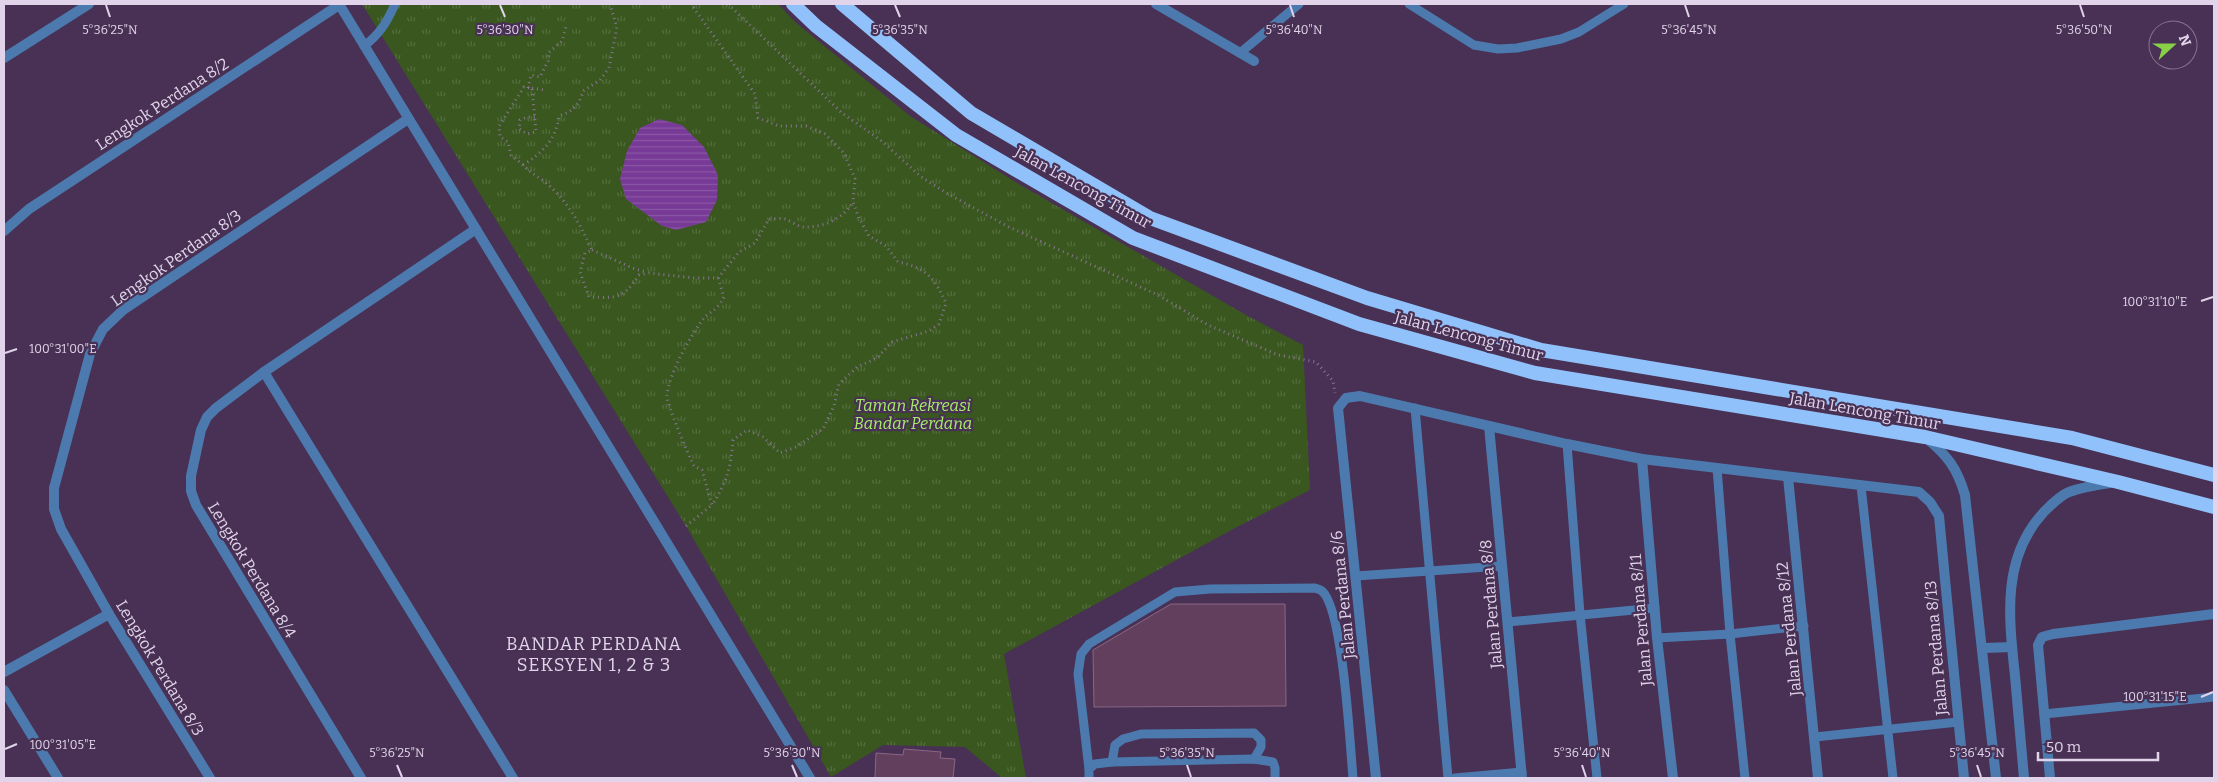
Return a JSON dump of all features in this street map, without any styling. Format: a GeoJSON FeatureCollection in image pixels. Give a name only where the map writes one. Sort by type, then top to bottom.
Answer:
{"type":"FeatureCollection","features":[{"type":"Feature","properties":{"kind":"highway","name":"Jalan Lencong Timur"},"geometry":{"type":"LineString","coordinates":[[793,4],[816,26],[956,136],[1133,238],[1358,324],[1535,373],[1925,437],[2118,482],[2214,507]]}},
{"type":"Feature","properties":{"kind":"highway","name":"Jalan Lencong Timur"},"geometry":{"type":"LineString","coordinates":[[842,4],[971,113],[1150,218],[1367,298],[1541,350],[2072,438],[2214,475]]}},
{"type":"Feature","properties":{"kind":"street"},"geometry":{"type":"LineString","coordinates":[[4,58],[89,4]]}},
{"type":"Feature","properties":{"kind":"street"},"geometry":{"type":"LineString","coordinates":[[339,4],[810,778]]}},
{"type":"Feature","properties":{"kind":"street","name":"Lengkok Perdana 8/2"},"geometry":{"type":"LineString","coordinates":[[4,231],[29,209],[339,4]]}},
{"type":"Feature","properties":{"kind":"street"},"geometry":{"type":"LineString","coordinates":[[1156,4],[1254,61]]}},
{"type":"Feature","properties":{"kind":"street","name":"Lengkok Perdana 8/3"},"geometry":{"type":"LineString","coordinates":[[210,778],[109,614],[61,529],[54,509],[54,488],[87,363],[103,329],[123,310],[408,119]]}},
{"type":"Feature","properties":{"kind":"street","name":"Lengkok Perdana 8/4"},"geometry":{"type":"LineString","coordinates":[[359,778],[196,505],[191,491],[190,476],[201,430],[206,417],[216,408],[264,372],[476,229]]}},
{"type":"Feature","properties":{"kind":"street"},"geometry":{"type":"LineString","coordinates":[[264,372],[513,778]]}},
{"type":"Feature","properties":{"kind":"street"},"geometry":{"type":"LineString","coordinates":[[1338,408],[1346,398],[1360,396],[1567,444],[1642,459],[1861,486]]}},
{"type":"Feature","properties":{"kind":"street","name":"Jalan Perdana 8/6"},"geometry":{"type":"LineString","coordinates":[[1338,408],[1376,778]]}},
{"type":"Feature","properties":{"kind":"street","name":"Jalan Perdana 8/8"},"geometry":{"type":"LineString","coordinates":[[1489,426],[1522,775]]}},
{"type":"Feature","properties":{"kind":"street"},"geometry":{"type":"LineString","coordinates":[[1925,437],[1944,453],[1954,466],[1959,474],[1965,495],[1984,648],[1996,778]]}},
{"type":"Feature","properties":{"kind":"street","name":"Jalan Perdana 8/11"},"geometry":{"type":"LineString","coordinates":[[1642,459],[1657,638],[1672,778]]}},
{"type":"Feature","properties":{"kind":"street","name":"Jalan Perdana 8/12"},"geometry":{"type":"LineString","coordinates":[[1788,477],[1818,778]]}},
{"type":"Feature","properties":{"kind":"street"},"geometry":{"type":"LineString","coordinates":[[2024,778],[2010,611],[2012,580],[2020,550],[2029,528],[2048,507],[2067,493],[2091,486],[2118,482]]}},
{"type":"Feature","properties":{"kind":"street","name":"Jalan Perdana 8/13"},"geometry":{"type":"LineString","coordinates":[[1861,486],[1919,492],[1930,502],[1938,516],[1964,778]]}},
{"type":"Feature","properties":{"kind":"street"},"geometry":{"type":"LineString","coordinates":[[4,672],[109,614]]}},
{"type":"Feature","properties":{"kind":"street"},"geometry":{"type":"LineString","coordinates":[[2050,778],[2038,645],[2042,637],[2052,634],[2214,614]]}},
{"type":"Feature","properties":{"kind":"street"},"geometry":{"type":"LineString","coordinates":[[1984,648],[2012,647]]}},
{"type":"Feature","properties":{"kind":"street"},"geometry":{"type":"LineString","coordinates":[[4,690],[58,778]]}},
{"type":"Feature","properties":{"kind":"lane"},"geometry":{"type":"LineString","coordinates":[[364,46],[383,30],[395,4]]}},
{"type":"Feature","properties":{"kind":"lane"},"geometry":{"type":"LineString","coordinates":[[1240,53],[1299,4]]}},
{"type":"Feature","properties":{"kind":"lane"},"geometry":{"type":"LineString","coordinates":[[1409,4],[1474,45],[1498,49],[1517,48],[1561,39],[1579,32],[1624,4]]}},
{"type":"Feature","properties":{"kind":"lane"},"geometry":{"type":"LineString","coordinates":[[1414,408],[1448,778]]}},
{"type":"Feature","properties":{"kind":"lane"},"geometry":{"type":"LineString","coordinates":[[1567,444],[1580,614],[1597,778]]}},
{"type":"Feature","properties":{"kind":"lane"},"geometry":{"type":"LineString","coordinates":[[1717,468],[1730,634],[1745,778]]}},
{"type":"Feature","properties":{"kind":"lane"},"geometry":{"type":"LineString","coordinates":[[1861,486],[1893,778]]}},
{"type":"Feature","properties":{"kind":"lane"},"geometry":{"type":"LineString","coordinates":[[1356,576],[1502,566]]}},
{"type":"Feature","properties":{"kind":"lane"},"geometry":{"type":"LineString","coordinates":[[1089,773],[1078,674],[1081,654],[1089,644],[1175,592],[1210,589],[1315,588],[1322,591],[1326,598],[1338,638],[1353,778]]}},
{"type":"Feature","properties":{"kind":"lane"},"geometry":{"type":"LineString","coordinates":[[1508,622],[1655,608]]}},
{"type":"Feature","properties":{"kind":"lane"},"geometry":{"type":"LineString","coordinates":[[1657,638],[1730,634],[1804,626]]}},
{"type":"Feature","properties":{"kind":"lane"},"geometry":{"type":"LineString","coordinates":[[2044,714],[2214,697]]}},
{"type":"Feature","properties":{"kind":"lane"},"geometry":{"type":"LineString","coordinates":[[1815,737],[1958,722]]}},
{"type":"Feature","properties":{"kind":"lane"},"geometry":{"type":"LineString","coordinates":[[1112,762],[1115,744],[1123,739],[1141,734],[1254,733],[1261,740],[1261,747],[1254,759]]}},
{"type":"Feature","properties":{"kind":"lane"},"geometry":{"type":"LineString","coordinates":[[1089,773],[1095,764],[1112,762],[1254,759],[1273,762],[1275,778]]}},
{"type":"Feature","properties":{"kind":"lane"},"geometry":{"type":"LineString","coordinates":[[1455,778],[1522,775]]}},
{"type":"Feature","properties":{"kind":"path"},"geometry":{"type":"LineString","coordinates":[[524,166],[539,155],[550,142],[557,129],[559,116],[574,110],[580,102],[583,91],[600,80],[609,68],[617,27],[611,8],[612,4]]}},
{"type":"Feature","properties":{"kind":"path"},"geometry":{"type":"LineString","coordinates":[[691,4],[756,94],[758,118],[779,126],[806,126],[825,134],[844,153],[855,179],[853,202],[848,211],[834,221],[817,226],[801,227],[784,218],[770,219],[755,243],[739,252],[718,278]]}},
{"type":"Feature","properties":{"kind":"path"},"geometry":{"type":"LineString","coordinates":[[728,4],[842,113],[883,142],[920,176],[948,194],[1009,227],[1158,295],[1208,325],[1278,355],[1316,362],[1333,381],[1338,408]]}},
{"type":"Feature","properties":{"kind":"path"},"geometry":{"type":"LineString","coordinates":[[535,117],[527,117],[520,120],[519,129],[527,134],[536,132],[535,117],[530,88],[532,75],[540,77],[548,61],[548,53],[562,41],[566,27]]}},
{"type":"Feature","properties":{"kind":"path"},"geometry":{"type":"LineString","coordinates":[[544,90],[524,87],[499,126],[500,138],[508,142],[511,155],[528,171],[545,182],[578,219],[592,250],[635,269],[649,273],[694,278],[718,278]]}},
{"type":"Feature","properties":{"kind":"path"},"geometry":{"type":"LineString","coordinates":[[686,526],[712,505],[724,487],[731,465],[733,440],[746,430],[763,437],[780,453],[796,447],[823,429],[834,406],[839,384],[857,367],[877,358],[892,342],[929,332],[939,324],[946,304],[935,282],[915,266],[898,262],[886,246],[869,236],[853,202]]}},
{"type":"Feature","properties":{"kind":"path"},"geometry":{"type":"LineString","coordinates":[[592,250],[585,253],[580,272],[589,297],[614,298],[628,291],[639,275],[649,273]]}},
{"type":"Feature","properties":{"kind":"path"},"geometry":{"type":"LineString","coordinates":[[712,505],[702,470],[694,466],[685,448],[667,396],[679,359],[701,320],[718,308],[724,297],[718,278]]}},
{"type":"Feature","properties":{"kind":"green space","name":"Taman Rekreasi Bandar Perdana"},"geometry":{"type":"Polygon","coordinates":[[[362,4],[778,4],[795,22],[910,116],[1017,183],[1246,315],[1303,345],[1310,490],[1235,528],[1004,654],[1026,778],[1002,778],[965,747],[883,745],[831,777],[686,526],[362,4]]]}},
{"type":"Feature","properties":{"kind":"shaded area"},"geometry":{"type":"Polygon","coordinates":[[[659,119],[682,125],[704,147],[718,175],[717,200],[706,222],[676,230],[662,226],[626,199],[620,179],[627,151],[640,128],[659,119]]]}},
{"type":"Feature","properties":{"kind":"building"},"geometry":{"type":"Polygon","coordinates":[[[1171,604],[1285,604],[1286,706],[1094,707],[1093,650],[1171,604]]]}},
{"type":"Feature","properties":{"kind":"building"},"geometry":{"type":"Polygon","coordinates":[[[904,749],[941,752],[940,758],[955,759],[953,778],[875,778],[876,753],[903,755],[904,749]]]}},
{"type":"Feature","properties":{"kind":"district","name":"BANDAR PERDANA SEKSYEN 1, 2 & 3"},"geometry":{"type":"Point","coordinates":[594,654]}}]}
